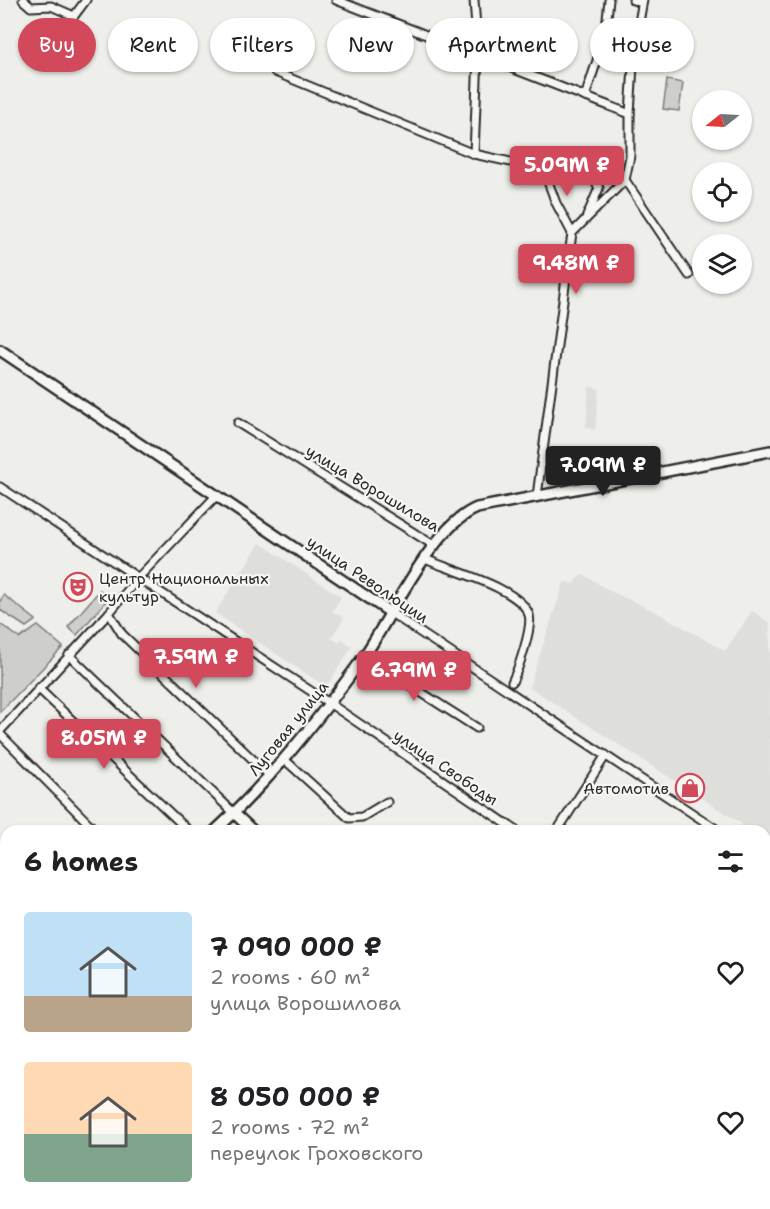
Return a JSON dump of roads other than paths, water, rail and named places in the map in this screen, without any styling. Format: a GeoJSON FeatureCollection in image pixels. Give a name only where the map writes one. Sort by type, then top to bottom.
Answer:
{"type":"FeatureCollection","features":[{"type":"Feature","properties":{"kind":"main road","name":"улица Революции"},"geometry":{"type":"LineString","coordinates":[[0,350],[391,613]]}},
{"type":"Feature","properties":{"kind":"main road","name":"улица Ворошилова"},"geometry":{"type":"LineString","coordinates":[[435,546],[454,522],[465,513],[477,508],[770,451]]}},
{"type":"Feature","properties":{"kind":"main road","name":"Луговая улица"},"geometry":{"type":"LineString","coordinates":[[221,825],[285,760],[329,703],[364,656],[435,546]]}},
{"type":"Feature","properties":{"kind":"main road"},"geometry":{"type":"LineString","coordinates":[[234,813],[247,825]]}},
{"type":"Feature","properties":{"kind":"street"},"geometry":{"type":"LineString","coordinates":[[23,0],[31,7],[51,6],[74,16],[86,0]]}},
{"type":"Feature","properties":{"kind":"street"},"geometry":{"type":"LineString","coordinates":[[336,0],[426,35]]}},
{"type":"Feature","properties":{"kind":"street"},"geometry":{"type":"LineString","coordinates":[[474,0],[475,18]]}},
{"type":"Feature","properties":{"kind":"street"},"geometry":{"type":"LineString","coordinates":[[585,97],[605,36],[609,0]]}},
{"type":"Feature","properties":{"kind":"street"},"geometry":{"type":"LineString","coordinates":[[572,233],[625,180],[630,156],[634,50],[642,1],[633,0]]}},
{"type":"Feature","properties":{"kind":"street"},"geometry":{"type":"LineString","coordinates":[[275,72],[474,154],[594,180],[597,183],[597,193],[585,221]]}},
{"type":"Feature","properties":{"kind":"street"},"geometry":{"type":"LineString","coordinates":[[474,154],[477,72]]}},
{"type":"Feature","properties":{"kind":"street"},"geometry":{"type":"LineString","coordinates":[[521,72],[630,114]]}},
{"type":"Feature","properties":{"kind":"street"},"geometry":{"type":"LineString","coordinates":[[537,496],[572,233],[556,203],[543,168]]}},
{"type":"Feature","properties":{"kind":"street"},"geometry":{"type":"LineString","coordinates":[[625,180],[689,275]]}},
{"type":"Feature","properties":{"kind":"street","name":"улица Ворошилова"},"geometry":{"type":"LineString","coordinates":[[238,423],[435,546]]}},
{"type":"Feature","properties":{"kind":"street","name":"улица Свободы"},"geometry":{"type":"LineString","coordinates":[[0,487],[329,703],[508,825]]}},
{"type":"Feature","properties":{"kind":"street"},"geometry":{"type":"LineString","coordinates":[[90,825],[0,733],[138,578],[216,496]]}},
{"type":"Feature","properties":{"kind":"street"},"geometry":{"type":"LineString","coordinates":[[425,559],[480,579],[517,599],[526,608],[530,617],[529,627],[525,647],[512,682]]}},
{"type":"Feature","properties":{"kind":"street"},"geometry":{"type":"LineString","coordinates":[[109,613],[122,634],[270,776]]}},
{"type":"Feature","properties":{"kind":"street","name":"улица Революции"},"geometry":{"type":"LineString","coordinates":[[391,613],[710,825]]}},
{"type":"Feature","properties":{"kind":"street"},"geometry":{"type":"LineString","coordinates":[[69,655],[234,813]]}},
{"type":"Feature","properties":{"kind":"street"},"geometry":{"type":"LineString","coordinates":[[364,656],[477,728]]}},
{"type":"Feature","properties":{"kind":"street"},"geometry":{"type":"LineString","coordinates":[[38,688],[183,825]]}},
{"type":"Feature","properties":{"kind":"street"},"geometry":{"type":"LineString","coordinates":[[561,825],[606,755]]}},
{"type":"Feature","properties":{"kind":"street"},"geometry":{"type":"LineString","coordinates":[[285,760],[349,818],[362,818],[387,802]]}},
{"type":"Feature","properties":{"kind":"place","name":"Центр Национальных культур"},"geometry":{"type":"Point","coordinates":[78,587]}},
{"type":"Feature","properties":{"kind":"place","name":"Автомотив"},"geometry":{"type":"Point","coordinates":[690,788]}}]}
